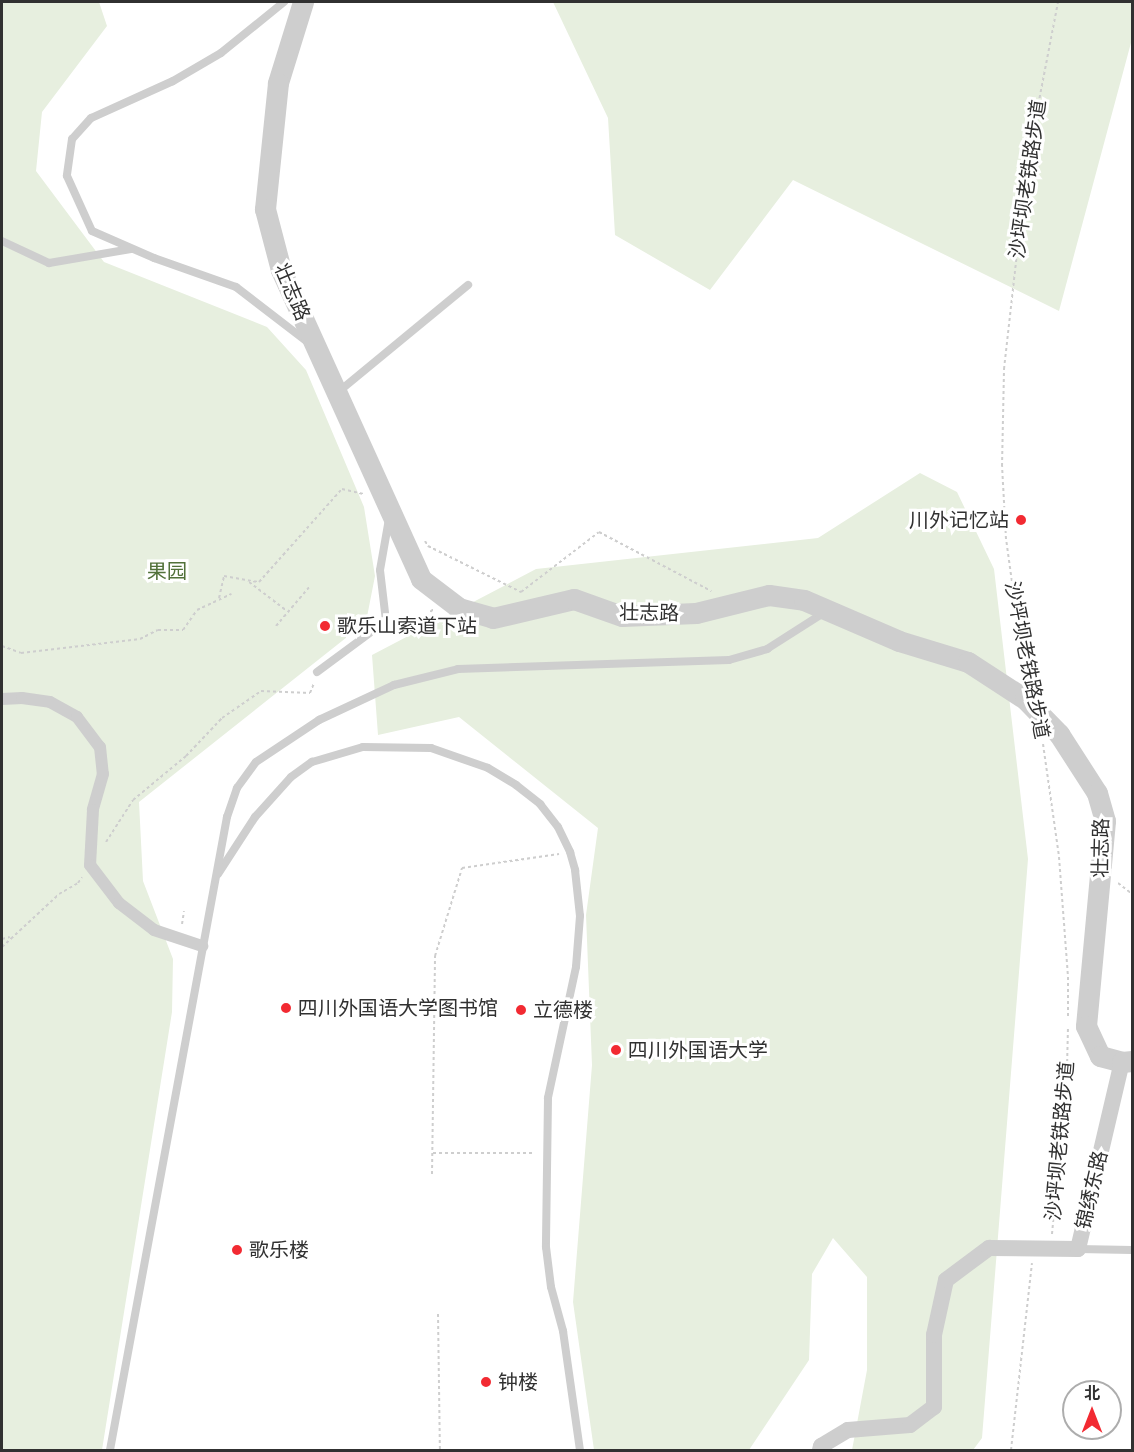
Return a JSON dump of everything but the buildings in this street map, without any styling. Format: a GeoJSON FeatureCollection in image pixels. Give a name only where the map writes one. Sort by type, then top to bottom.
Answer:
{"type":"FeatureCollection","features":[{"type":"Feature","properties":{"kind":"street","name":"壮志路"},"geometry":{"type":"LineString","coordinates":[[303,2],[278,83],[265,209],[281,270],[421,579],[459,608],[493,618],[574,599],[622,616],[696,614],[769,595],[804,600],[898,641],[968,662],[1026,699],[1059,734],[1092,785],[1105,821],[1086,1026],[1100,1056],[1127,1062]]}},
{"type":"Feature","properties":{"kind":"street"},"geometry":{"type":"LineString","coordinates":[[2,699],[22,698],[50,702],[77,717],[100,747],[103,774],[93,810],[90,865],[119,903],[154,930],[202,945]]}},
{"type":"Feature","properties":{"kind":"street","name":"锦绣东路"},"geometry":{"type":"LineString","coordinates":[[821,1448],[848,1430],[909,1425],[934,1407],[934,1335],[946,1280],[989,1248],[1078,1249],[1127,1062]]}},
{"type":"Feature","properties":{"kind":"lane"},"geometry":{"type":"LineString","coordinates":[[284,2],[221,53],[174,81],[91,118],[72,139],[67,176],[92,231],[132,249],[236,287],[317,350]]}},
{"type":"Feature","properties":{"kind":"lane"},"geometry":{"type":"LineString","coordinates":[[2,241],[50,263],[132,249]]}},
{"type":"Feature","properties":{"kind":"lane"},"geometry":{"type":"LineString","coordinates":[[337,393],[468,285]]}},
{"type":"Feature","properties":{"kind":"lane"},"geometry":{"type":"LineString","coordinates":[[317,672],[386,621],[380,570],[391,512]]}},
{"type":"Feature","properties":{"kind":"lane"},"geometry":{"type":"LineString","coordinates":[[110,1450],[227,817],[237,788],[256,762],[320,720],[394,685],[458,669],[729,660],[767,649],[828,610]]}},
{"type":"Feature","properties":{"kind":"lane"},"geometry":{"type":"LineString","coordinates":[[215,878],[255,817],[291,777],[312,762],[363,747],[431,748],[488,768],[516,784],[540,804],[558,827],[570,852],[579,890],[579,940],[576,967],[548,1098],[547,1266],[563,1331],[580,1450]]}},
{"type":"Feature","properties":{"kind":"lane"},"geometry":{"type":"LineString","coordinates":[[1078,1249],[1132,1250]]}},
{"type":"Feature","properties":{"kind":"path","name":"沙坪坝老铁路步道"},"geometry":{"type":"LineString","coordinates":[[1038,712],[1034,679],[1024,670],[1006,538],[1002,466],[1004,369],[1027,163],[1059,2]]}},
{"type":"Feature","properties":{"kind":"path"},"geometry":{"type":"LineString","coordinates":[[219,598],[224,576],[259,582],[342,489],[362,494]]}},
{"type":"Feature","properties":{"kind":"path"},"geometry":{"type":"LineString","coordinates":[[422,537],[428,546],[521,592],[599,532],[713,592],[722,607]]}},
{"type":"Feature","properties":{"kind":"path"},"geometry":{"type":"LineString","coordinates":[[247,580],[288,612]]}},
{"type":"Feature","properties":{"kind":"path"},"geometry":{"type":"LineString","coordinates":[[276,626],[311,585]]}},
{"type":"Feature","properties":{"kind":"path"},"geometry":{"type":"LineString","coordinates":[[2,646],[21,653],[140,639],[159,630],[183,630],[197,610],[232,594]]}},
{"type":"Feature","properties":{"kind":"path"},"geometry":{"type":"LineString","coordinates":[[2,608],[2,625]]}},
{"type":"Feature","properties":{"kind":"path"},"geometry":{"type":"LineString","coordinates":[[386,621],[421,619],[432,611]]}},
{"type":"Feature","properties":{"kind":"path"},"geometry":{"type":"LineString","coordinates":[[2,947],[10,937],[59,894],[78,883],[133,800],[186,756],[222,718],[261,691],[310,693],[317,672]]}},
{"type":"Feature","properties":{"kind":"path","name":"沙坪坝老铁路步道"},"geometry":{"type":"LineString","coordinates":[[1011,1450],[1067,1068],[1068,977],[1059,856],[1043,742]]}},
{"type":"Feature","properties":{"kind":"path"},"geometry":{"type":"LineString","coordinates":[[432,1174],[435,956],[462,868],[570,852]]}},
{"type":"Feature","properties":{"kind":"path"},"geometry":{"type":"LineString","coordinates":[[2,939],[10,937]]}},
{"type":"Feature","properties":{"kind":"path"},"geometry":{"type":"LineString","coordinates":[[433,1153],[547,1153]]}},
{"type":"Feature","properties":{"kind":"path"},"geometry":{"type":"LineString","coordinates":[[438,1314],[440,1450]]}},
{"type":"Feature","properties":{"kind":"green space","name":"果园"},"geometry":{"type":"Polygon","coordinates":[[[2,2],[99,2],[107,26],[42,112],[36,171],[104,262],[267,327],[306,370],[364,507],[375,576],[366,622],[139,802],[143,881],[173,959],[172,1012],[102,1450],[2,1450],[2,2]]]}},
{"type":"Feature","properties":{"kind":"green space"},"geometry":{"type":"Polygon","coordinates":[[[553,2],[1132,2],[1132,39],[1059,311],[793,180],[710,290],[615,235],[608,118],[553,2]]]}},
{"type":"Feature","properties":{"kind":"green space"},"geometry":{"type":"Polygon","coordinates":[[[920,473],[957,492],[994,569],[1028,859],[982,1438],[973,1450],[852,1450],[867,1370],[867,1277],[833,1238],[812,1274],[809,1360],[749,1450],[594,1450],[573,1302],[592,1065],[586,915],[598,828],[459,717],[378,735],[372,655],[536,569],[818,538],[920,473]]]}},
{"type":"Feature","properties":{"kind":"place","name":"川外记忆站"},"geometry":{"type":"Point","coordinates":[1021,520]}},
{"type":"Feature","properties":{"kind":"place","name":"歌乐山索道下站"},"geometry":{"type":"Point","coordinates":[325,626]}},
{"type":"Feature","properties":{"kind":"place","name":"四川外国语大学图书馆"},"geometry":{"type":"Point","coordinates":[286,1008]}},
{"type":"Feature","properties":{"kind":"place","name":"立德楼"},"geometry":{"type":"Point","coordinates":[521,1010]}},
{"type":"Feature","properties":{"kind":"place","name":"四川外国语大学"},"geometry":{"type":"Point","coordinates":[616,1050]}},
{"type":"Feature","properties":{"kind":"place","name":"歌乐楼"},"geometry":{"type":"Point","coordinates":[237,1250]}},
{"type":"Feature","properties":{"kind":"place","name":"钟楼"},"geometry":{"type":"Point","coordinates":[486,1382]}}]}
